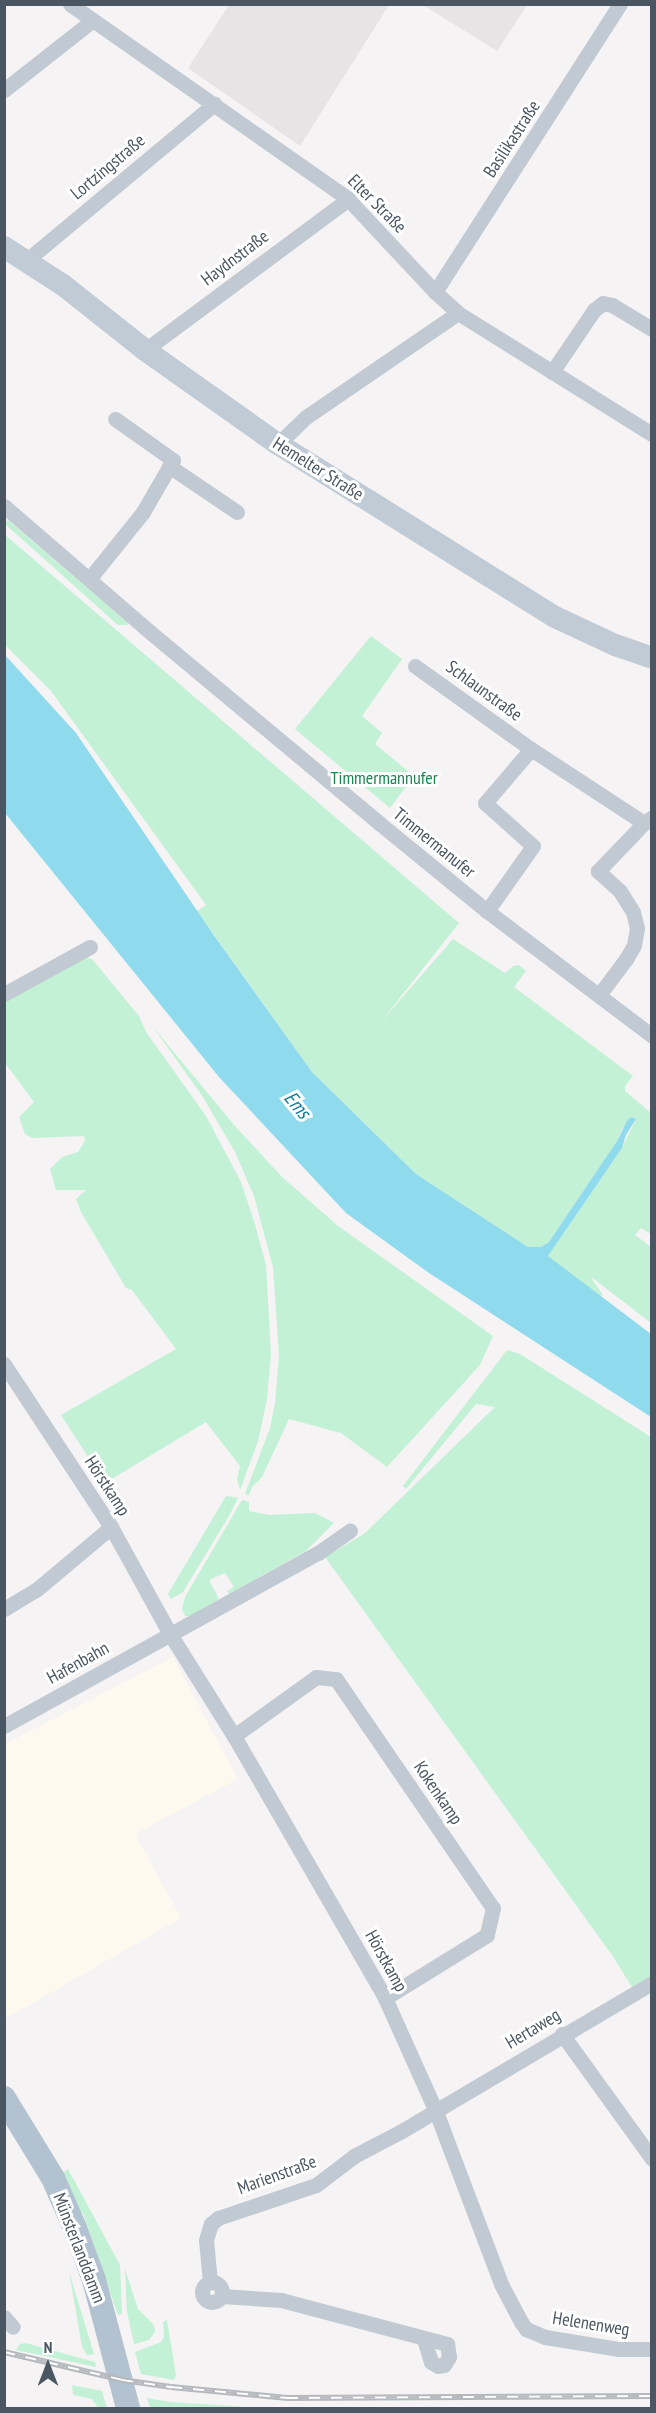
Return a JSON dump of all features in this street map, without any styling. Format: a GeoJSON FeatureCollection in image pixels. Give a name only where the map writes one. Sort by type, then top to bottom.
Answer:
{"type":"FeatureCollection","features":[{"type":"Feature","properties":{"kind":"main road","name":"Hemelter Straße"},"geometry":{"type":"LineString","coordinates":[[4,247],[63,285],[145,350],[278,444],[555,616],[615,645],[651,658]]}},
{"type":"Feature","properties":{"kind":"main road","name":"Münsterlanddamm"},"geometry":{"type":"LineString","coordinates":[[4,2098],[53,2178],[75,2228],[94,2280],[128,2409]]}},
{"type":"Feature","properties":{"kind":"street","name":"Elter Straße"},"geometry":{"type":"LineString","coordinates":[[70,4],[348,199],[435,292],[458,313],[651,434]]}},
{"type":"Feature","properties":{"kind":"street","name":"Basilikastraße"},"geometry":{"type":"LineString","coordinates":[[435,292],[620,4]]}},
{"type":"Feature","properties":{"kind":"street"},"geometry":{"type":"LineString","coordinates":[[4,90],[93,20]]}},
{"type":"Feature","properties":{"kind":"street","name":"Lortzingstraße"},"geometry":{"type":"LineString","coordinates":[[27,260],[214,104]]}},
{"type":"Feature","properties":{"kind":"street","name":"Haydnstraße"},"geometry":{"type":"LineString","coordinates":[[145,350],[348,199]]}},
{"type":"Feature","properties":{"kind":"street"},"geometry":{"type":"LineString","coordinates":[[552,372],[594,309],[603,303],[612,305],[651,329]]}},
{"type":"Feature","properties":{"kind":"street"},"geometry":{"type":"LineString","coordinates":[[278,444],[306,417],[458,313]]}},
{"type":"Feature","properties":{"kind":"street"},"geometry":{"type":"LineString","coordinates":[[90,578],[143,512],[173,460],[115,419]]}},
{"type":"Feature","properties":{"kind":"street"},"geometry":{"type":"LineString","coordinates":[[169,466],[237,512]]}},
{"type":"Feature","properties":{"kind":"street","name":"Timmermanufer"},"geometry":{"type":"LineString","coordinates":[[4,506],[251,717],[487,910],[651,1036]]}},
{"type":"Feature","properties":{"kind":"street","name":"Schlaunstraße"},"geometry":{"type":"LineString","coordinates":[[415,666],[597,794],[648,820]]}},
{"type":"Feature","properties":{"kind":"street"},"geometry":{"type":"LineString","coordinates":[[487,910],[533,846],[485,803],[531,749]]}},
{"type":"Feature","properties":{"kind":"street"},"geometry":{"type":"LineString","coordinates":[[599,995],[634,945],[637,928],[633,912],[620,891],[598,871],[648,820]]}},
{"type":"Feature","properties":{"kind":"street"},"geometry":{"type":"LineString","coordinates":[[4,994],[90,947]]}},
{"type":"Feature","properties":{"kind":"street","name":"Hörstkamp"},"geometry":{"type":"LineString","coordinates":[[4,1364],[111,1527],[171,1634],[234,1736],[385,1998],[435,2109],[501,2284],[526,2329]]}},
{"type":"Feature","properties":{"kind":"street"},"geometry":{"type":"LineString","coordinates":[[4,1609],[36,1590],[111,1527]]}},
{"type":"Feature","properties":{"kind":"street"},"geometry":{"type":"LineString","coordinates":[[171,1634],[318,1553],[350,1531]]}},
{"type":"Feature","properties":{"kind":"street","name":"Hafenbahn"},"geometry":{"type":"LineString","coordinates":[[4,1726],[171,1634]]}},
{"type":"Feature","properties":{"kind":"street","name":"Kokenkamp"},"geometry":{"type":"LineString","coordinates":[[234,1736],[316,1677],[336,1679],[493,1908],[487,1935],[385,1998]]}},
{"type":"Feature","properties":{"kind":"street","name":"Hertaweg"},"geometry":{"type":"LineString","coordinates":[[435,2109],[651,1983]]}},
{"type":"Feature","properties":{"kind":"street"},"geometry":{"type":"LineString","coordinates":[[562,2034],[651,2159]]}},
{"type":"Feature","properties":{"kind":"street","name":"Marienstraße"},"geometry":{"type":"LineString","coordinates":[[424,2339],[281,2300],[222,2296],[220,2286],[210,2282],[206,2240],[211,2224],[218,2218],[316,2185],[354,2156],[400,2132],[435,2109]]}},
{"type":"Feature","properties":{"kind":"street","name":"Helenenweg"},"geometry":{"type":"LineString","coordinates":[[526,2329],[544,2337],[608,2348],[641,2351],[651,2349]]}},
{"type":"Feature","properties":{"kind":"shaded area"},"geometry":{"type":"Polygon","coordinates":[[[229,5],[389,5],[300,146],[188,68],[229,5]]]}},
{"type":"Feature","properties":{"kind":"shaded area"},"geometry":{"type":"Polygon","coordinates":[[[423,5],[527,5],[497,51],[423,5]]]}},
{"type":"Feature","properties":{"kind":"shaded area"},"geometry":{"type":"Polygon","coordinates":[[[173,1657],[238,1779],[135,1834],[181,1918],[5,2019],[5,1744],[173,1657]]]}},
{"type":"Feature","properties":{"kind":"green space"},"geometry":{"type":"Polygon","coordinates":[[[8,520],[128,623],[127,625],[118,625],[5,524],[8,520]]]}},
{"type":"Feature","properties":{"kind":"green space"},"geometry":{"type":"Polygon","coordinates":[[[4,534],[459,923],[380,1023],[453,939],[505,973],[513,966],[519,965],[526,971],[514,987],[633,1076],[625,1086],[625,1091],[651,1113],[651,1234],[641,1228],[635,1235],[651,1247],[651,1323],[590,1276],[603,1295],[599,1296],[548,1256],[622,1148],[636,1119],[623,1127],[617,1141],[549,1242],[541,1247],[528,1247],[416,1174],[312,1072],[197,911],[206,905],[51,691],[5,645],[4,534]]]}},
{"type":"Feature","properties":{"kind":"green space","name":"Timmermannufer"},"geometry":{"type":"Polygon","coordinates":[[[371,636],[402,659],[362,716],[382,733],[375,744],[414,776],[390,808],[295,729],[371,636]]]}},
{"type":"Feature","properties":{"kind":"green space"},"geometry":{"type":"Polygon","coordinates":[[[84,957],[92,959],[139,1016],[146,1032],[206,1116],[241,1182],[255,1224],[266,1265],[271,1354],[267,1399],[258,1441],[240,1490],[237,1479],[240,1466],[206,1422],[105,1483],[61,1415],[176,1349],[132,1290],[126,1288],[81,1212],[76,1199],[86,1190],[56,1190],[50,1169],[62,1157],[78,1152],[85,1141],[84,1136],[32,1138],[25,1134],[19,1117],[34,1102],[5,1063],[5,1000],[84,957]]]}},
{"type":"Feature","properties":{"kind":"green space"},"geometry":{"type":"Polygon","coordinates":[[[153,1027],[235,1126],[282,1177],[338,1226],[493,1336],[480,1365],[387,1467],[341,1433],[289,1419],[262,1477],[252,1487],[249,1495],[245,1494],[270,1428],[275,1403],[279,1356],[273,1267],[254,1196],[235,1152],[203,1097],[153,1027]]]}},
{"type":"Feature","properties":{"kind":"green space"},"geometry":{"type":"Polygon","coordinates":[[[507,1350],[520,1354],[651,1437],[651,1976],[632,1987],[612,1955],[325,1557],[364,1534],[495,1407],[476,1404],[406,1489],[403,1486],[507,1350]]]}},
{"type":"Feature","properties":{"kind":"green space"},"geometry":{"type":"Polygon","coordinates":[[[226,1496],[238,1498],[183,1592],[171,1599],[168,1594],[226,1496]]]}},
{"type":"Feature","properties":{"kind":"green space"},"geometry":{"type":"Polygon","coordinates":[[[242,1500],[249,1502],[249,1511],[269,1515],[315,1513],[334,1523],[306,1551],[229,1594],[227,1591],[234,1587],[225,1573],[209,1580],[219,1599],[191,1616],[185,1616],[182,1609],[185,1597],[242,1500]]]}},
{"type":"Feature","properties":{"kind":"green space"},"geometry":{"type":"Polygon","coordinates":[[[68,2169],[120,2265],[122,2314],[118,2315],[83,2213],[79,2212],[63,2173],[68,2169]]]}},
{"type":"Feature","properties":{"kind":"green space"},"geometry":{"type":"Polygon","coordinates":[[[125,2269],[138,2309],[154,2325],[155,2332],[149,2340],[134,2344],[127,2312],[125,2269]]]}},
{"type":"Feature","properties":{"kind":"green space"},"geometry":{"type":"Polygon","coordinates":[[[69,2272],[94,2354],[87,2355],[82,2347],[69,2272]]]}},
{"type":"Feature","properties":{"kind":"green space"},"geometry":{"type":"Polygon","coordinates":[[[167,2320],[176,2375],[174,2380],[141,2374],[135,2352],[161,2342],[164,2337],[163,2322],[167,2320]]]}},
{"type":"Feature","properties":{"kind":"green space"},"geometry":{"type":"Polygon","coordinates":[[[26,2343],[95,2362],[96,2367],[16,2350],[20,2344],[26,2343]]]}},
{"type":"Feature","properties":{"kind":"green space"},"geometry":{"type":"Polygon","coordinates":[[[72,2385],[102,2391],[107,2408],[98,2408],[92,2399],[73,2395],[72,2385]]]}},
{"type":"Feature","properties":{"kind":"green space"},"geometry":{"type":"Polygon","coordinates":[[[147,2398],[170,2402],[262,2408],[150,2408],[147,2398]]]}},
{"type":"Feature","properties":{"kind":"water","name":"Ems"},"geometry":{"type":"Polygon","coordinates":[[[5,655],[76,733],[213,934],[312,1072],[416,1174],[528,1247],[541,1247],[549,1242],[617,1141],[627,1121],[631,1117],[636,1119],[626,1135],[622,1148],[548,1256],[651,1334],[651,1417],[429,1273],[346,1213],[219,1077],[5,813],[5,655]]]}},
{"type":"Feature","properties":{"kind":"railway"},"geometry":{"type":"LineString","coordinates":[[4,2352],[122,2380],[287,2398],[652,2396]]}}]}
